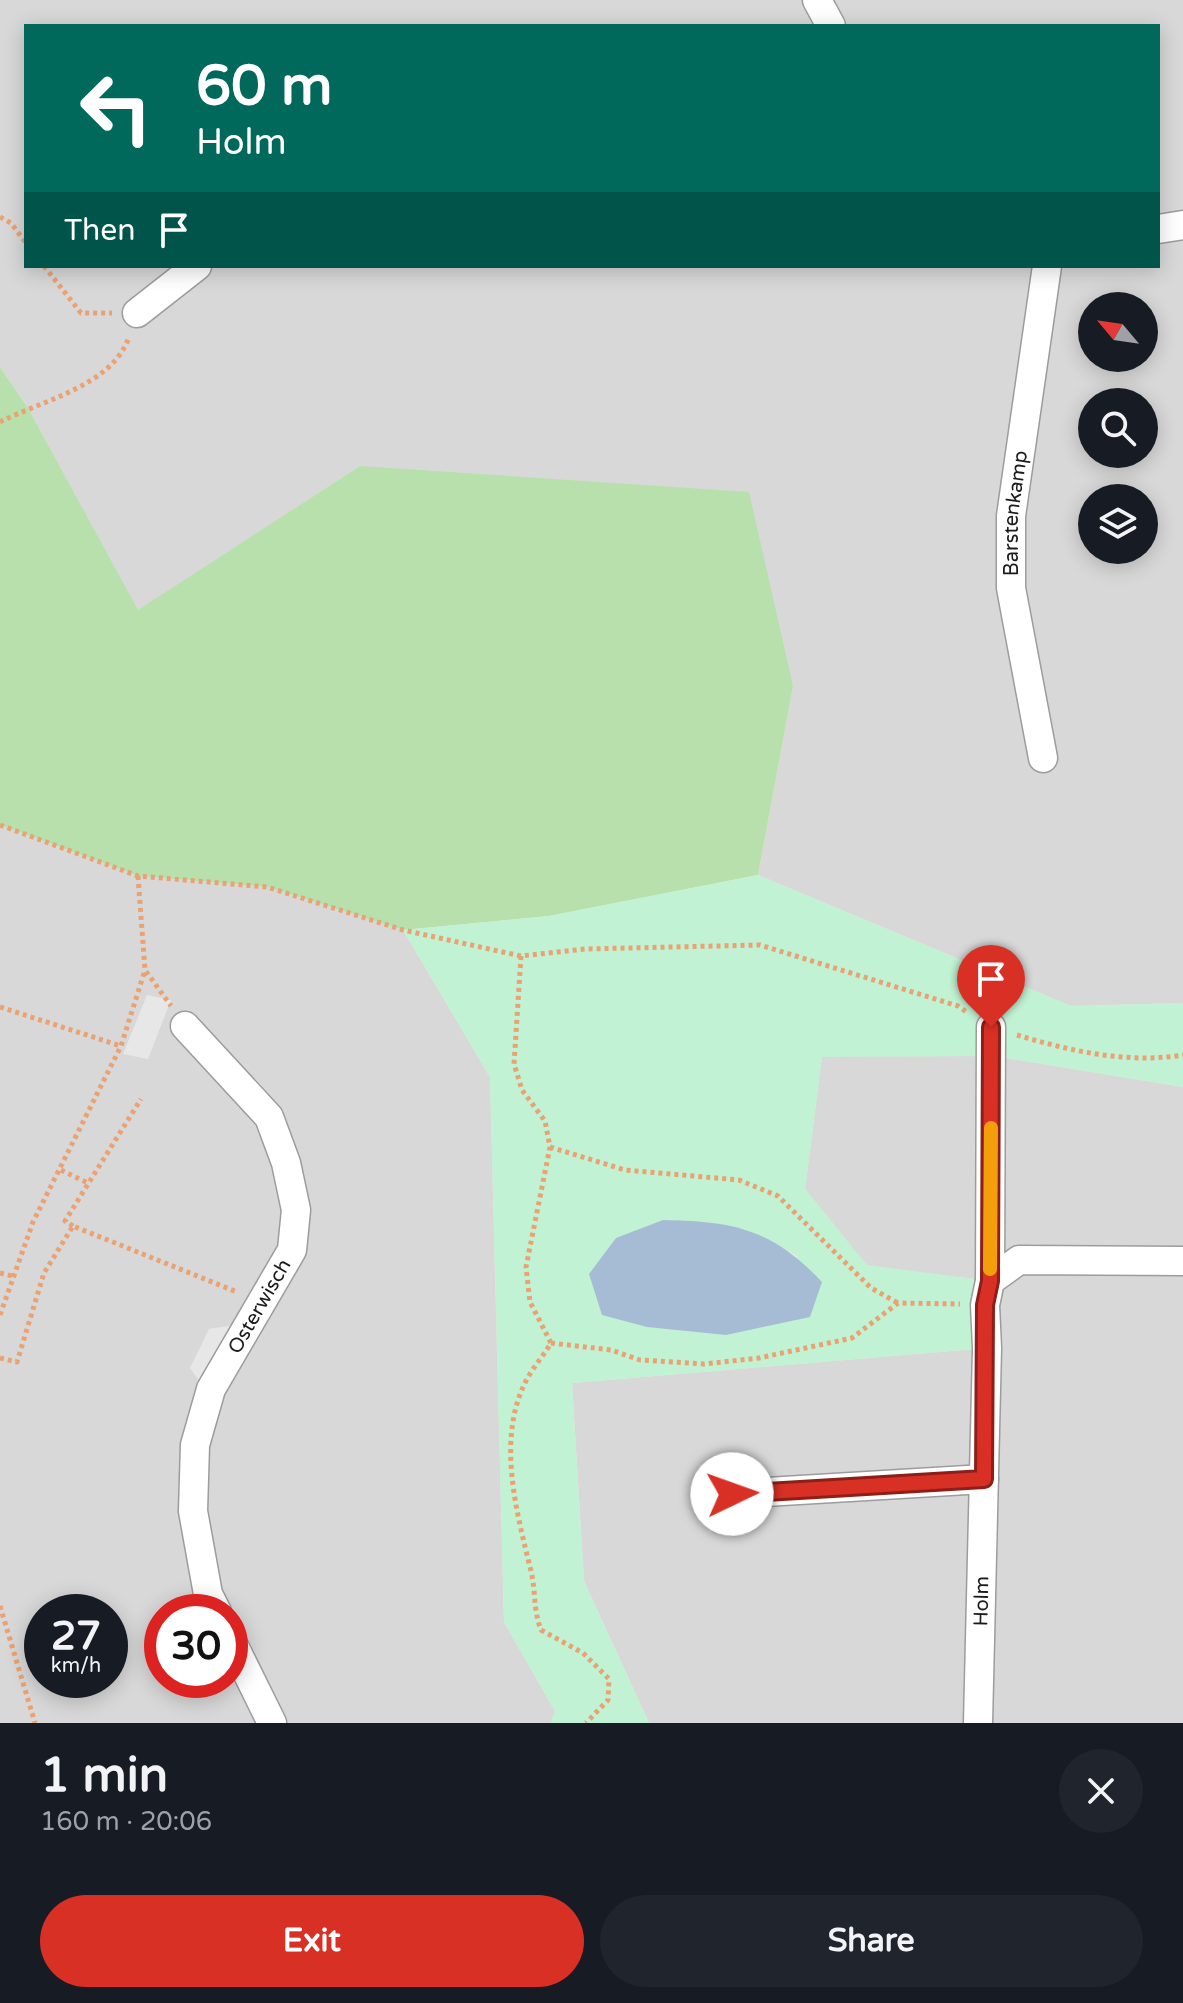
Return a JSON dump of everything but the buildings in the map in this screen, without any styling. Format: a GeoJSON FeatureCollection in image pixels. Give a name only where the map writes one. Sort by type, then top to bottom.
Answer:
{"type":"FeatureCollection","features":[{"type":"Feature","properties":{"kind":"street"},"geometry":{"type":"LineString","coordinates":[[817,0],[830,24]]}},
{"type":"Feature","properties":{"kind":"street"},"geometry":{"type":"LineString","coordinates":[[1160,229],[1183,225]]}},
{"type":"Feature","properties":{"kind":"street"},"geometry":{"type":"LineString","coordinates":[[137,313],[194,268]]}},
{"type":"Feature","properties":{"kind":"street","name":"Barstenkamp"},"geometry":{"type":"LineString","coordinates":[[1043,758],[1011,588],[1011,516],[1047,268]]}},
{"type":"Feature","properties":{"kind":"street","name":"Osterwisch"},"geometry":{"type":"LineString","coordinates":[[185,1026],[269,1117],[286,1163],[296,1210],[292,1250],[211,1389],[195,1445],[193,1511],[208,1594]]}},
{"type":"Feature","properties":{"kind":"street","name":"Holm"},"geometry":{"type":"LineString","coordinates":[[978,1723],[991,1027]]}},
{"type":"Feature","properties":{"kind":"street"},"geometry":{"type":"LineString","coordinates":[[988,1293],[1019,1260],[1183,1261]]}},
{"type":"Feature","properties":{"kind":"street"},"geometry":{"type":"LineString","coordinates":[[732,1494],[984,1479]]}},
{"type":"Feature","properties":{"kind":"street"},"geometry":{"type":"LineString","coordinates":[[248,1674],[272,1723]]}},
{"type":"Feature","properties":{"kind":"path"},"geometry":{"type":"LineString","coordinates":[[0,217],[11,223],[24,240]]}},
{"type":"Feature","properties":{"kind":"path"},"geometry":{"type":"LineString","coordinates":[[0,422],[104,374],[125,349],[137,313],[81,313],[46,268]]}},
{"type":"Feature","properties":{"kind":"path"},"geometry":{"type":"LineString","coordinates":[[0,825],[138,876],[267,887],[403,930],[521,956],[585,949],[760,945],[958,1006],[991,1027],[1059,1048],[1109,1056],[1158,1059],[1183,1055]]}},
{"type":"Feature","properties":{"kind":"path"},"geometry":{"type":"LineString","coordinates":[[0,1315],[33,1222],[121,1046],[145,970],[138,876]]}},
{"type":"Feature","properties":{"kind":"path"},"geometry":{"type":"LineString","coordinates":[[521,956],[514,1064],[522,1090],[545,1121],[550,1147],[526,1267],[530,1302],[551,1343]]}},
{"type":"Feature","properties":{"kind":"path"},"geometry":{"type":"LineString","coordinates":[[145,970],[185,1026]]}},
{"type":"Feature","properties":{"kind":"path"},"geometry":{"type":"LineString","coordinates":[[0,1007],[121,1046]]}},
{"type":"Feature","properties":{"kind":"path"},"geometry":{"type":"LineString","coordinates":[[141,1099],[65,1221],[261,1301]]}},
{"type":"Feature","properties":{"kind":"path"},"geometry":{"type":"LineString","coordinates":[[550,1147],[625,1170],[739,1180],[778,1196],[871,1288],[898,1303]]}},
{"type":"Feature","properties":{"kind":"path"},"geometry":{"type":"LineString","coordinates":[[60,1170],[88,1183]]}},
{"type":"Feature","properties":{"kind":"path"},"geometry":{"type":"LineString","coordinates":[[0,1358],[17,1362],[44,1273],[73,1226]]}},
{"type":"Feature","properties":{"kind":"path"},"geometry":{"type":"LineString","coordinates":[[0,1273],[12,1276]]}},
{"type":"Feature","properties":{"kind":"path"},"geometry":{"type":"LineString","coordinates":[[551,1343],[611,1350],[640,1360],[704,1364],[751,1360],[852,1338],[898,1303],[988,1293]]}},
{"type":"Feature","properties":{"kind":"path"},"geometry":{"type":"LineString","coordinates":[[551,1343],[527,1379],[512,1422],[514,1502],[533,1579],[533,1607],[541,1630],[583,1653],[609,1679],[608,1700],[586,1723]]}},
{"type":"Feature","properties":{"kind":"path"},"geometry":{"type":"LineString","coordinates":[[0,1606],[35,1723]]}},
{"type":"Feature","properties":{"kind":"shaded area"},"geometry":{"type":"Polygon","coordinates":[[[0,0],[1183,0],[1183,1003],[1071,1006],[758,875],[793,686],[360,466],[138,611],[28,408],[0,367],[0,0]]]}},
{"type":"Feature","properties":{"kind":"shaded area"},"geometry":{"type":"Polygon","coordinates":[[[0,825],[138,876],[267,887],[403,930],[490,1077],[504,1622],[555,1711],[551,1723],[0,1723],[0,825]]]}},
{"type":"Feature","properties":{"kind":"shaded area"},"geometry":{"type":"Polygon","coordinates":[[[147,995],[171,1000],[148,1059],[123,1054],[147,995]]]}},
{"type":"Feature","properties":{"kind":"shaded area"},"geometry":{"type":"Polygon","coordinates":[[[822,1056],[994,1056],[1183,1087],[1183,1723],[649,1723],[584,1581],[572,1383],[987,1348],[990,1281],[867,1266],[805,1189],[822,1056]]]}},
{"type":"Feature","properties":{"kind":"shaded area"},"geometry":{"type":"Polygon","coordinates":[[[241,1324],[205,1389],[190,1368],[209,1329],[241,1324]]]}},
{"type":"Feature","properties":{"kind":"green space"},"geometry":{"type":"Polygon","coordinates":[[[0,367],[28,408],[138,610],[360,466],[749,492],[793,686],[758,875],[549,916],[403,930],[267,887],[138,876],[0,825],[0,367]]]}},
{"type":"Feature","properties":{"kind":"green space"},"geometry":{"type":"Polygon","coordinates":[[[758,875],[1071,1006],[1183,1003],[1183,1087],[994,1056],[822,1057],[805,1189],[867,1265],[990,1281],[987,1348],[572,1383],[584,1581],[649,1723],[551,1723],[555,1711],[504,1622],[490,1077],[403,930],[549,916],[758,875]],[[663,1220],[800,1258],[766,1239],[735,1227],[663,1220]]]}},
{"type":"Feature","properties":{"kind":"water"},"geometry":{"type":"Polygon","coordinates":[[[663,1220],[731,1226],[768,1239],[786,1250],[822,1282],[810,1317],[726,1335],[647,1327],[602,1315],[589,1274],[616,1238],[663,1220]]]}},
{"type":"Feature","properties":{"kind":"slow traffic"},"geometry":{"type":"LineString","coordinates":[[990,1269],[991,1128]]}},
{"type":"Feature","properties":{"kind":"route"},"geometry":{"type":"LineString","coordinates":[[732,1494],[984,1479],[985,1305],[990,1281],[991,1027]]}}]}
